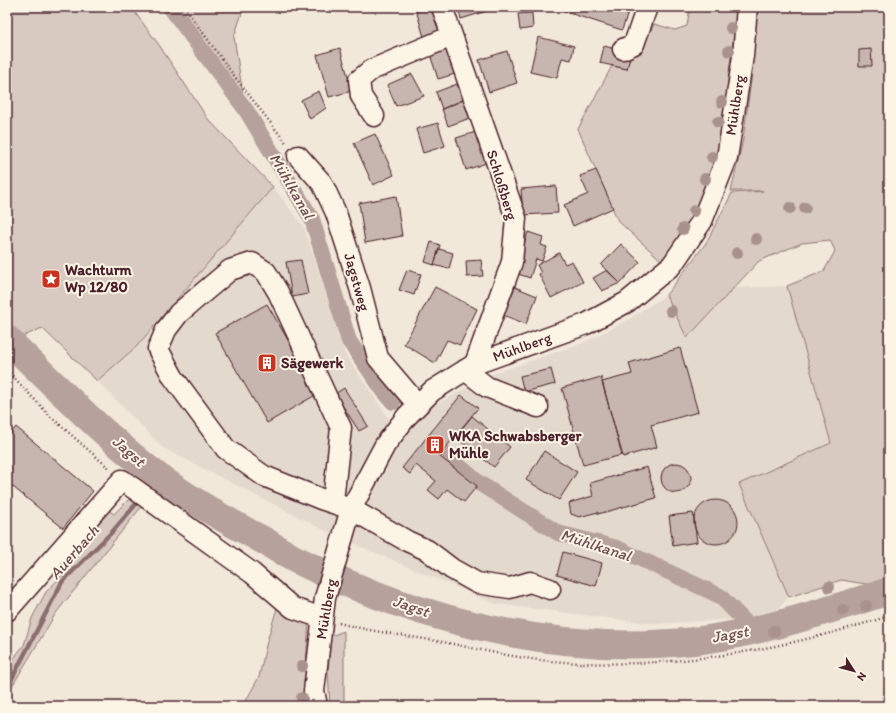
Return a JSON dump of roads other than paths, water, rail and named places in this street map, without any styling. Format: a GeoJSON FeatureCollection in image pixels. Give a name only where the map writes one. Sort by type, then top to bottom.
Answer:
{"type":"FeatureCollection","features":[{"type":"Feature","properties":{"kind":"street","name":"Schloßberg"},"geometry":{"type":"LineString","coordinates":[[442,7],[516,218],[512,262],[470,367]]}},
{"type":"Feature","properties":{"kind":"street"},"geometry":{"type":"LineString","coordinates":[[623,48],[634,44],[647,7]]}},
{"type":"Feature","properties":{"kind":"street","name":"Mühlberg"},"geometry":{"type":"LineString","coordinates":[[317,706],[314,691],[325,598],[351,509],[385,445],[407,416],[432,391],[470,367],[586,324],[627,302],[672,265],[702,221],[727,158],[743,56],[747,7]]}},
{"type":"Feature","properties":{"kind":"street"},"geometry":{"type":"LineString","coordinates":[[374,116],[361,96],[359,80],[371,70],[452,36]]}},
{"type":"Feature","properties":{"kind":"street","name":"Jagstweg"},"geometry":{"type":"LineString","coordinates":[[298,156],[322,183],[336,213],[360,288],[378,358],[418,405]]}},
{"type":"Feature","properties":{"kind":"street"},"geometry":{"type":"LineString","coordinates":[[333,501],[341,428],[278,292],[266,272],[252,263],[230,270],[179,313],[166,330],[158,349],[173,378],[226,449],[264,476],[321,499],[333,501],[351,509],[407,541],[427,550],[452,569],[477,583],[510,588],[530,582],[550,588]]}},
{"type":"Feature","properties":{"kind":"street"},"geometry":{"type":"LineString","coordinates":[[470,367],[487,387],[538,407]]}},
{"type":"Feature","properties":{"kind":"street"},"geometry":{"type":"LineString","coordinates":[[7,611],[122,480],[252,573],[293,608],[322,618]]}},
{"type":"Feature","properties":{"kind":"waterway","name":"Mühlkanal"},"geometry":{"type":"LineString","coordinates":[[170,7],[246,110],[312,219],[349,341],[393,402]]}},
{"type":"Feature","properties":{"kind":"waterway","name":"Jagst"},"geometry":{"type":"LineString","coordinates":[[7,339],[117,443],[156,475],[194,501],[299,561],[345,582],[393,601],[441,617],[491,629],[541,638],[592,643],[643,644],[694,641],[744,633],[889,591]]}},
{"type":"Feature","properties":{"kind":"waterway","name":"Mühlkanal"},"geometry":{"type":"LineString","coordinates":[[443,452],[479,483],[558,533],[617,548],[720,596],[753,630]]}},
{"type":"Feature","properties":{"kind":"waterway","name":"Auerbach"},"geometry":{"type":"LineString","coordinates":[[7,688],[62,582],[113,531],[136,504]]}},
{"type":"Feature","properties":{"kind":"place","name":"Wachturm Wp 12/80"},"geometry":{"type":"Point","coordinates":[51,279]}},
{"type":"Feature","properties":{"kind":"place","name":"Sägewerk"},"geometry":{"type":"Point","coordinates":[267,363]}},
{"type":"Feature","properties":{"kind":"place","name":"WKA Schwabsberger Mühle"},"geometry":{"type":"Point","coordinates":[435,445]}}]}
